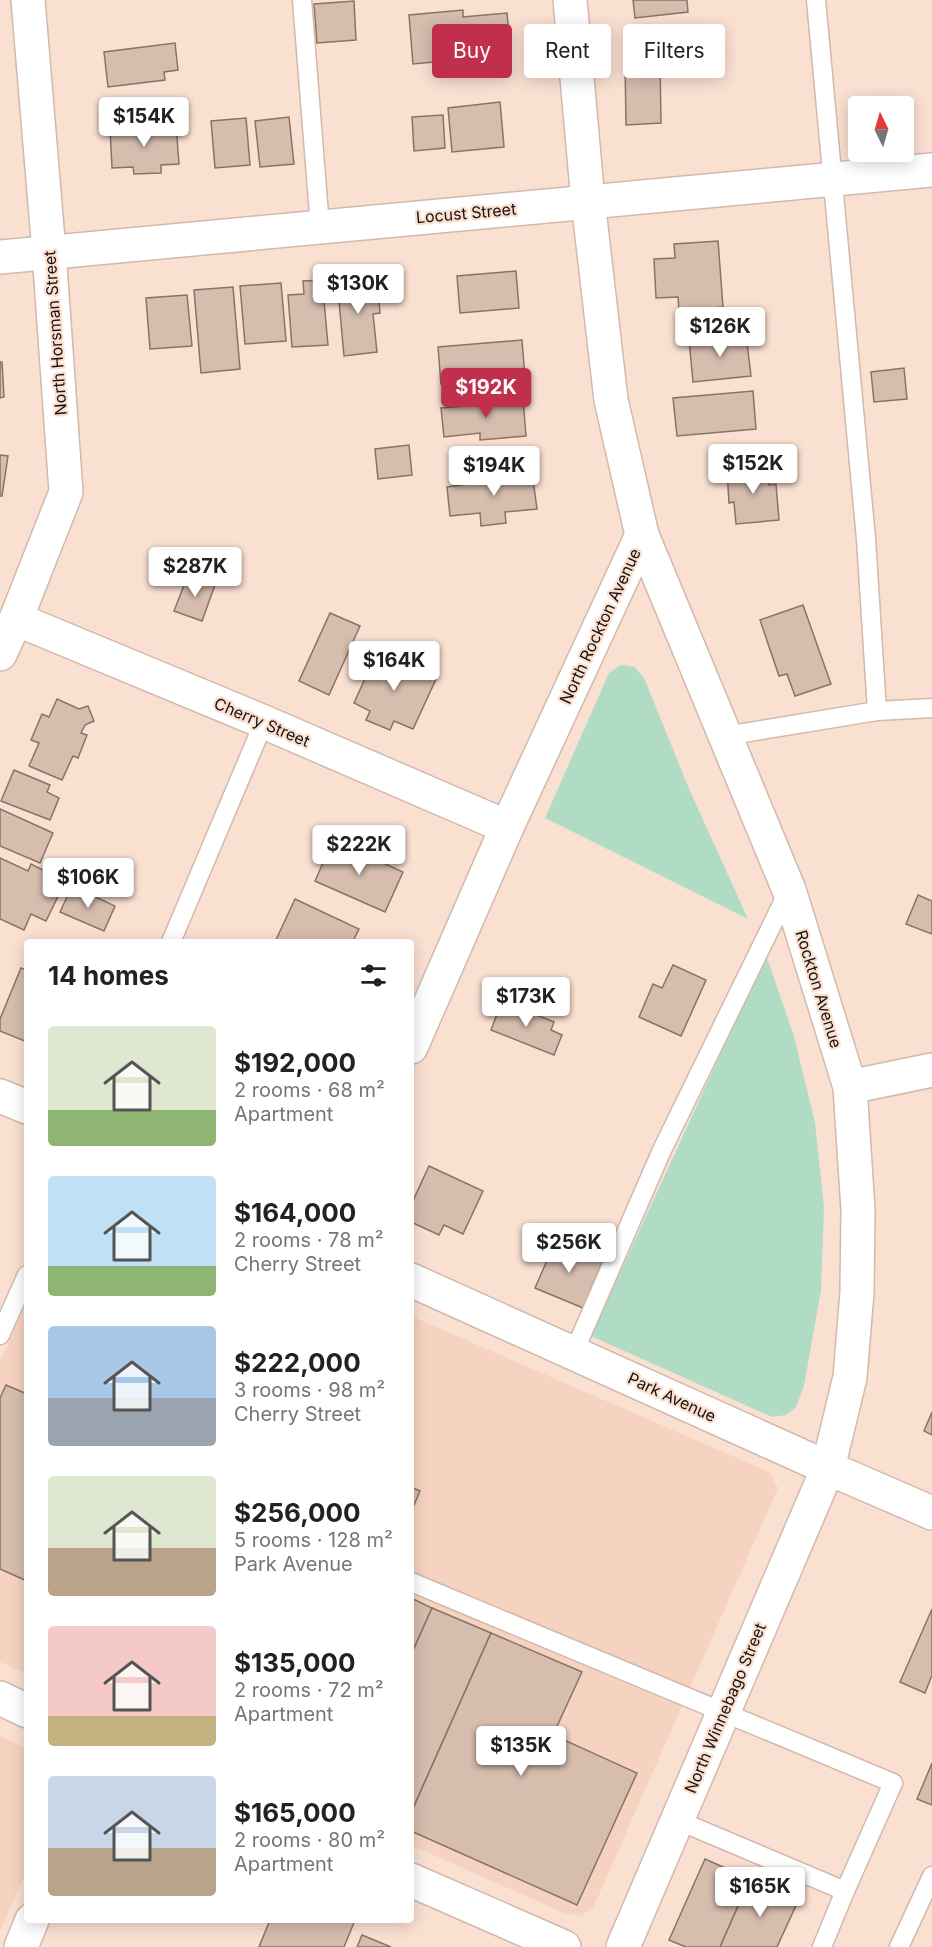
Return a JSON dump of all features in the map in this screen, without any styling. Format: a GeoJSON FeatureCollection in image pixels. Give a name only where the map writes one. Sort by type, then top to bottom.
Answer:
{"type":"FeatureCollection","features":[{"type":"Feature","properties":{"kind":"street","name":"North Horsman Street"},"geometry":{"type":"LineString","coordinates":[[0,654],[66,492],[28,0]]}},
{"type":"Feature","properties":{"kind":"street","name":"North Rockton Avenue"},"geometry":{"type":"LineString","coordinates":[[414,1040],[507,827],[642,535],[610,400],[588,201],[570,0]]}},
{"type":"Feature","properties":{"kind":"street","name":"Locust Street"},"geometry":{"type":"LineString","coordinates":[[0,257],[932,170]]}},
{"type":"Feature","properties":{"kind":"street","name":"Rockton Avenue"},"geometry":{"type":"LineString","coordinates":[[642,535],[789,890],[850,1087],[858,1210],[857,1292],[850,1377],[828,1468]]}},
{"type":"Feature","properties":{"kind":"street","name":"Cherry Street"},"geometry":{"type":"LineString","coordinates":[[16,618],[507,827]]}},
{"type":"Feature","properties":{"kind":"street"},"geometry":{"type":"LineString","coordinates":[[850,1087],[932,1070]]}},
{"type":"Feature","properties":{"kind":"street"},"geometry":{"type":"LineString","coordinates":[[0,1096],[24,1106]]}},
{"type":"Feature","properties":{"kind":"street","name":"Park Avenue"},"geometry":{"type":"LineString","coordinates":[[414,1281],[932,1513]]}},
{"type":"Feature","properties":{"kind":"street","name":"North Winnebago Street"},"geometry":{"type":"LineString","coordinates":[[623,1947],[828,1468]]}},
{"type":"Feature","properties":{"kind":"street"},"geometry":{"type":"LineString","coordinates":[[0,1698],[24,1710]]}},
{"type":"Feature","properties":{"kind":"street"},"geometry":{"type":"LineString","coordinates":[[414,1881],[564,1947]]}},
{"type":"Feature","properties":{"kind":"street"},"geometry":{"type":"LineString","coordinates":[[21,1947],[31,1923]]}},
{"type":"Feature","properties":{"kind":"lane"},"geometry":{"type":"LineString","coordinates":[[302,0],[320,226]]}},
{"type":"Feature","properties":{"kind":"lane"},"geometry":{"type":"LineString","coordinates":[[816,0],[866,539],[877,711]]}},
{"type":"Feature","properties":{"kind":"lane"},"geometry":{"type":"LineString","coordinates":[[726,736],[877,711],[932,708]]}},
{"type":"Feature","properties":{"kind":"lane"},"geometry":{"type":"LineString","coordinates":[[172,939],[264,722]]}},
{"type":"Feature","properties":{"kind":"lane"},"geometry":{"type":"LineString","coordinates":[[574,1352],[662,1150],[789,890]]}},
{"type":"Feature","properties":{"kind":"lane"},"geometry":{"type":"LineString","coordinates":[[0,1335],[19,1312],[24,1289]]}},
{"type":"Feature","properties":{"kind":"lane"},"geometry":{"type":"LineString","coordinates":[[414,1583],[893,1783],[822,1947]]}},
{"type":"Feature","properties":{"kind":"lane"},"geometry":{"type":"LineString","coordinates":[[677,1820],[845,1892]]}},
{"type":"Feature","properties":{"kind":"lane"},"geometry":{"type":"LineString","coordinates":[[899,1947],[932,1875]]}},
{"type":"Feature","properties":{"kind":"shaded area"},"geometry":{"type":"Polygon","coordinates":[[[24,1309],[24,1673],[0,1662],[0,1362],[24,1309]]]}},
{"type":"Feature","properties":{"kind":"shaded area"},"geometry":{"type":"Polygon","coordinates":[[[414,1317],[769,1472],[778,1488],[593,1908],[581,1916],[564,1913],[414,1846],[414,1317]]]}},
{"type":"Feature","properties":{"kind":"shaded area"},"geometry":{"type":"Polygon","coordinates":[[[0,1736],[24,1747],[24,1877],[0,1931],[0,1736]]]}},
{"type":"Feature","properties":{"kind":"green space"},"geometry":{"type":"Polygon","coordinates":[[[621,665],[635,667],[644,678],[690,791],[748,919],[545,818],[609,673],[621,665]]]}},
{"type":"Feature","properties":{"kind":"green space"},"geometry":{"type":"Polygon","coordinates":[[[766,955],[794,1036],[815,1123],[824,1207],[821,1290],[804,1386],[796,1407],[786,1415],[772,1417],[591,1336],[766,955]]]}},
{"type":"Feature","properties":{"kind":"building"},"geometry":{"type":"Polygon","coordinates":[[[633,0],[687,0],[688,12],[635,18],[633,0]]]}},
{"type":"Feature","properties":{"kind":"building"},"geometry":{"type":"Polygon","coordinates":[[[354,1],[356,40],[317,43],[314,4],[354,1]]]}},
{"type":"Feature","properties":{"kind":"building"},"geometry":{"type":"Polygon","coordinates":[[[463,10],[463,17],[507,13],[508,24],[432,24],[432,62],[413,64],[409,15],[463,10]]]}},
{"type":"Feature","properties":{"kind":"building"},"geometry":{"type":"Polygon","coordinates":[[[175,43],[178,70],[164,72],[165,80],[108,87],[104,52],[175,43]]]}},
{"type":"Feature","properties":{"kind":"building"},"geometry":{"type":"Polygon","coordinates":[[[625,78],[660,78],[661,123],[626,125],[625,78]]]}},
{"type":"Feature","properties":{"kind":"building"},"geometry":{"type":"Polygon","coordinates":[[[500,102],[504,147],[452,152],[448,108],[500,102]]]}},
{"type":"Feature","properties":{"kind":"building"},"geometry":{"type":"Polygon","coordinates":[[[443,115],[445,148],[414,151],[412,117],[443,115]]]}},
{"type":"Feature","properties":{"kind":"building"},"geometry":{"type":"Polygon","coordinates":[[[289,117],[294,164],[260,167],[255,121],[289,117]]]}},
{"type":"Feature","properties":{"kind":"building"},"geometry":{"type":"Polygon","coordinates":[[[246,118],[250,165],[215,168],[211,121],[246,118]]]}},
{"type":"Feature","properties":{"kind":"building"},"geometry":{"type":"Polygon","coordinates":[[[176,124],[179,164],[161,165],[161,173],[134,174],[133,167],[112,168],[110,128],[176,124]]]}},
{"type":"Feature","properties":{"kind":"building"},"geometry":{"type":"Polygon","coordinates":[[[718,241],[723,307],[679,311],[678,297],[656,298],[654,259],[675,258],[674,244],[718,241]]]}},
{"type":"Feature","properties":{"kind":"building"},"geometry":{"type":"Polygon","coordinates":[[[516,271],[519,308],[460,313],[457,276],[516,271]]]}},
{"type":"Feature","properties":{"kind":"building"},"geometry":{"type":"Polygon","coordinates":[[[367,276],[369,290],[378,289],[380,313],[373,314],[377,352],[344,356],[337,279],[367,276]]]}},
{"type":"Feature","properties":{"kind":"building"},"geometry":{"type":"Polygon","coordinates":[[[322,280],[328,345],[292,347],[288,295],[304,294],[303,281],[322,280]]]}},
{"type":"Feature","properties":{"kind":"building"},"geometry":{"type":"Polygon","coordinates":[[[281,283],[286,341],[245,344],[240,286],[281,283]]]}},
{"type":"Feature","properties":{"kind":"building"},"geometry":{"type":"Polygon","coordinates":[[[233,287],[240,369],[201,373],[194,290],[233,287]]]}},
{"type":"Feature","properties":{"kind":"building"},"geometry":{"type":"Polygon","coordinates":[[[187,295],[192,346],[150,349],[146,298],[187,295]]]}},
{"type":"Feature","properties":{"kind":"building"},"geometry":{"type":"Polygon","coordinates":[[[746,334],[751,376],[693,382],[689,340],[746,334]]]}},
{"type":"Feature","properties":{"kind":"building"},"geometry":{"type":"Polygon","coordinates":[[[522,340],[525,377],[441,384],[438,347],[522,340]]]}},
{"type":"Feature","properties":{"kind":"building"},"geometry":{"type":"Polygon","coordinates":[[[0,362],[2,362],[4,397],[0,398],[0,362]]]}},
{"type":"Feature","properties":{"kind":"building"},"geometry":{"type":"Polygon","coordinates":[[[904,368],[907,399],[874,402],[871,372],[904,368]]]}},
{"type":"Feature","properties":{"kind":"building"},"geometry":{"type":"Polygon","coordinates":[[[753,391],[756,429],[677,436],[673,398],[753,391]]]}},
{"type":"Feature","properties":{"kind":"building"},"geometry":{"type":"Polygon","coordinates":[[[501,396],[502,401],[523,399],[526,436],[480,440],[480,433],[444,437],[441,408],[477,405],[476,398],[501,396]]]}},
{"type":"Feature","properties":{"kind":"building"},"geometry":{"type":"Polygon","coordinates":[[[409,445],[412,475],[378,479],[375,449],[409,445]]]}},
{"type":"Feature","properties":{"kind":"building"},"geometry":{"type":"Polygon","coordinates":[[[0,455],[8,456],[2,496],[0,496],[0,455]]]}},
{"type":"Feature","properties":{"kind":"building"},"geometry":{"type":"Polygon","coordinates":[[[767,466],[769,485],[776,484],[779,520],[736,524],[734,502],[729,503],[727,470],[767,466]]]}},
{"type":"Feature","properties":{"kind":"building"},"geometry":{"type":"Polygon","coordinates":[[[532,472],[537,509],[505,512],[506,523],[481,526],[480,513],[450,516],[447,487],[476,483],[476,478],[532,472]]]}},
{"type":"Feature","properties":{"kind":"building"},"geometry":{"type":"Polygon","coordinates":[[[188,575],[215,585],[202,621],[174,611],[188,575]]]}},
{"type":"Feature","properties":{"kind":"building"},"geometry":{"type":"Polygon","coordinates":[[[803,605],[831,684],[795,696],[787,674],[779,676],[760,620],[803,605]]]}},
{"type":"Feature","properties":{"kind":"building"},"geometry":{"type":"Polygon","coordinates":[[[330,613],[360,626],[329,695],[299,681],[330,613]]]}},
{"type":"Feature","properties":{"kind":"building"},"geometry":{"type":"Polygon","coordinates":[[[378,650],[437,677],[413,729],[394,721],[390,730],[366,720],[370,711],[354,703],[378,650]]]}},
{"type":"Feature","properties":{"kind":"building"},"geometry":{"type":"Polygon","coordinates":[[[57,699],[79,709],[88,706],[94,721],[85,725],[81,733],[87,735],[78,758],[73,756],[62,780],[29,766],[39,743],[31,740],[42,714],[49,717],[57,699]]]}},
{"type":"Feature","properties":{"kind":"building"},"geometry":{"type":"Polygon","coordinates":[[[14,770],[50,785],[47,792],[59,798],[50,820],[1,801],[14,770]]]}},
{"type":"Feature","properties":{"kind":"building"},"geometry":{"type":"Polygon","coordinates":[[[0,809],[53,833],[40,863],[0,846],[0,809]]]}},
{"type":"Feature","properties":{"kind":"building"},"geometry":{"type":"Polygon","coordinates":[[[333,840],[403,872],[385,912],[315,881],[333,840]]]}},
{"type":"Feature","properties":{"kind":"building"},"geometry":{"type":"Polygon","coordinates":[[[0,858],[28,871],[31,864],[61,879],[59,884],[63,886],[46,921],[31,914],[24,930],[0,919],[0,858]]]}},
{"type":"Feature","properties":{"kind":"building"},"geometry":{"type":"Polygon","coordinates":[[[72,886],[115,906],[104,931],[60,912],[72,886]]]}},
{"type":"Feature","properties":{"kind":"building"},"geometry":{"type":"Polygon","coordinates":[[[918,895],[932,901],[932,934],[906,924],[918,895]]]}},
{"type":"Feature","properties":{"kind":"building"},"geometry":{"type":"Polygon","coordinates":[[[295,899],[359,929],[354,939],[276,939],[295,899]]]}},
{"type":"Feature","properties":{"kind":"building"},"geometry":{"type":"Polygon","coordinates":[[[673,965],[706,980],[681,1036],[639,1017],[653,984],[662,988],[673,965]]]}},
{"type":"Feature","properties":{"kind":"building"},"geometry":{"type":"Polygon","coordinates":[[[21,968],[24,969],[24,1041],[0,1031],[0,1019],[21,968]]]}},
{"type":"Feature","properties":{"kind":"building"},"geometry":{"type":"Polygon","coordinates":[[[502,1001],[554,1022],[551,1030],[562,1035],[554,1055],[491,1030],[502,1001]]]}},
{"type":"Feature","properties":{"kind":"building"},"geometry":{"type":"Polygon","coordinates":[[[429,1166],[483,1191],[463,1234],[444,1225],[439,1235],[414,1223],[414,1198],[429,1166]]]}},
{"type":"Feature","properties":{"kind":"building"},"geometry":{"type":"Polygon","coordinates":[[[556,1240],[603,1260],[583,1308],[535,1288],[556,1240]]]}},
{"type":"Feature","properties":{"kind":"building"},"geometry":{"type":"Polygon","coordinates":[[[6,1385],[24,1393],[24,1580],[0,1569],[0,1398],[6,1385]]]}},
{"type":"Feature","properties":{"kind":"building"},"geometry":{"type":"Polygon","coordinates":[[[932,1412],[932,1435],[924,1431],[932,1412]]]}},
{"type":"Feature","properties":{"kind":"building"},"geometry":{"type":"Polygon","coordinates":[[[414,1488],[420,1491],[414,1505],[414,1488]]]}},
{"type":"Feature","properties":{"kind":"building"},"geometry":{"type":"Polygon","coordinates":[[[414,1599],[432,1608],[414,1648],[414,1599]]]}},
{"type":"Feature","properties":{"kind":"building"},"geometry":{"type":"Polygon","coordinates":[[[432,1608],[491,1633],[414,1806],[414,1648],[432,1608]]]}},
{"type":"Feature","properties":{"kind":"building"},"geometry":{"type":"Polygon","coordinates":[[[932,1609],[932,1675],[925,1693],[900,1682],[932,1609]]]}},
{"type":"Feature","properties":{"kind":"building"},"geometry":{"type":"Polygon","coordinates":[[[491,1633],[582,1672],[553,1735],[637,1773],[577,1905],[414,1832],[414,1806],[491,1633]]]}},
{"type":"Feature","properties":{"kind":"building"},"geometry":{"type":"Polygon","coordinates":[[[932,1763],[932,1805],[917,1799],[932,1763]]]}},
{"type":"Feature","properties":{"kind":"building"},"geometry":{"type":"Polygon","coordinates":[[[705,1859],[750,1879],[720,1947],[686,1947],[669,1940],[705,1859]]]}},
{"type":"Feature","properties":{"kind":"building"},"geometry":{"type":"Polygon","coordinates":[[[750,1879],[798,1901],[777,1947],[720,1947],[750,1879]]]}},
{"type":"Feature","properties":{"kind":"building"},"geometry":{"type":"Polygon","coordinates":[[[269,1923],[354,1923],[344,1947],[259,1947],[269,1923]]]}},
{"type":"Feature","properties":{"kind":"building"},"geometry":{"type":"Polygon","coordinates":[[[362,1935],[391,1947],[357,1947],[362,1935]]]}}]}
